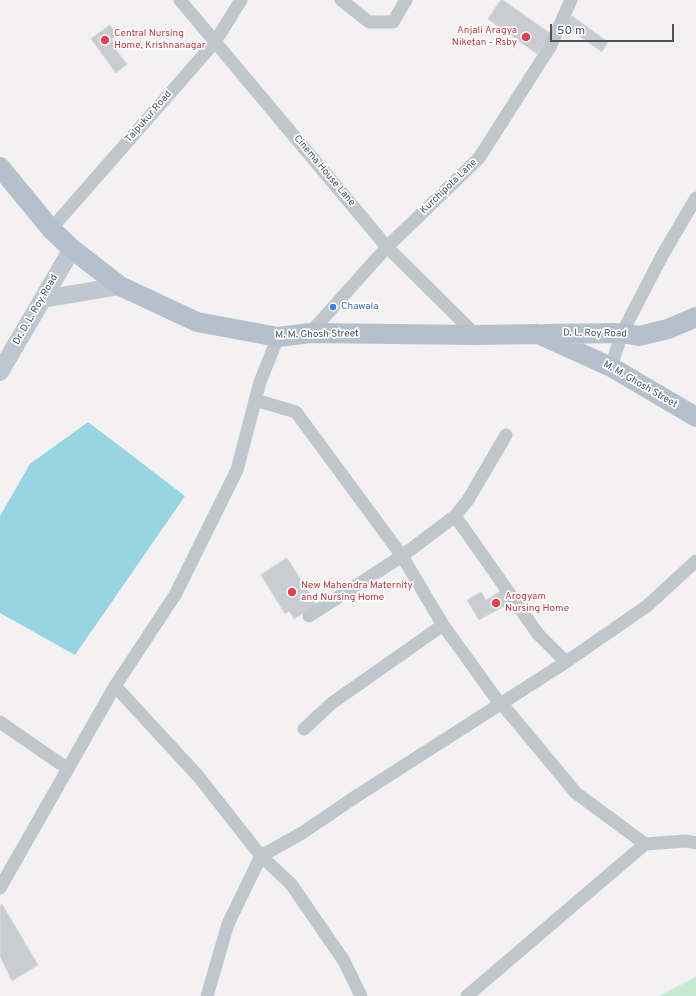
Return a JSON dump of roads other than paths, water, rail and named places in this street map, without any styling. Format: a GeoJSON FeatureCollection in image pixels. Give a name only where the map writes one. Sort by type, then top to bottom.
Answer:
{"type":"FeatureCollection","features":[{"type":"Feature","properties":{"kind":"main road","name":"M. M. Ghosh Street"},"geometry":{"type":"LineString","coordinates":[[0,167],[52,229],[72,249],[120,286],[197,322],[278,337],[310,333],[476,335],[538,334],[611,367],[696,417]]}},
{"type":"Feature","properties":{"kind":"main road","name":"D. L. Roy Road"},"geometry":{"type":"LineString","coordinates":[[538,334],[622,332],[639,336],[668,329],[696,317]]}},
{"type":"Feature","properties":{"kind":"street","name":"Cinema House Lane"},"geometry":{"type":"LineString","coordinates":[[180,0],[387,247],[476,335]]}},
{"type":"Feature","properties":{"kind":"street","name":"Talpukur Road"},"geometry":{"type":"LineString","coordinates":[[52,229],[215,42],[241,0]]}},
{"type":"Feature","properties":{"kind":"street"},"geometry":{"type":"LineString","coordinates":[[341,0],[369,22],[393,22],[406,0]]}},
{"type":"Feature","properties":{"kind":"street","name":"Kurchipota Lane"},"geometry":{"type":"LineString","coordinates":[[310,333],[387,247],[480,158],[550,47],[571,0]]}},
{"type":"Feature","properties":{"kind":"street"},"geometry":{"type":"LineString","coordinates":[[611,367],[622,332],[663,254],[696,198]]}},
{"type":"Feature","properties":{"kind":"street","name":"Dr. D. L. Roy Road"},"geometry":{"type":"LineString","coordinates":[[0,372],[72,249]]}},
{"type":"Feature","properties":{"kind":"street"},"geometry":{"type":"LineString","coordinates":[[42,299],[120,286]]}},
{"type":"Feature","properties":{"kind":"street"},"geometry":{"type":"LineString","coordinates":[[0,888],[115,686],[175,595],[237,470],[260,382],[278,337]]}},
{"type":"Feature","properties":{"kind":"street"},"geometry":{"type":"LineString","coordinates":[[255,400],[296,412],[402,556],[444,625],[500,704],[502,704],[576,793],[645,844]]}},
{"type":"Feature","properties":{"kind":"street"},"geometry":{"type":"LineString","coordinates":[[309,616],[402,556],[455,516],[468,500],[506,435]]}},
{"type":"Feature","properties":{"kind":"street"},"geometry":{"type":"LineString","coordinates":[[455,516],[538,634],[566,662]]}},
{"type":"Feature","properties":{"kind":"street"},"geometry":{"type":"LineString","coordinates":[[207,996],[228,924],[261,856],[302,833],[352,799],[566,662],[647,606],[696,561]]}},
{"type":"Feature","properties":{"kind":"street"},"geometry":{"type":"LineString","coordinates":[[304,729],[332,703],[444,625]]}},
{"type":"Feature","properties":{"kind":"street"},"geometry":{"type":"LineString","coordinates":[[115,686],[198,776],[261,856],[291,884],[344,961],[361,996]]}},
{"type":"Feature","properties":{"kind":"street"},"geometry":{"type":"LineString","coordinates":[[0,722],[68,769]]}},
{"type":"Feature","properties":{"kind":"street"},"geometry":{"type":"LineString","coordinates":[[467,996],[645,844],[686,841],[696,843]]}},
{"type":"Feature","properties":{"kind":"water"},"geometry":{"type":"Polygon","coordinates":[[[88,422],[185,496],[75,655],[0,613],[0,516],[30,464],[88,422]]]}},
{"type":"Feature","properties":{"kind":"place","name":"Anjali Aragya Niketan - Rsby"},"geometry":{"type":"Point","coordinates":[526,37]}},
{"type":"Feature","properties":{"kind":"place","name":"Central Nursing Home, Krishnanagar"},"geometry":{"type":"Point","coordinates":[105,40]}},
{"type":"Feature","properties":{"kind":"place","name":"Chawala"},"geometry":{"type":"Point","coordinates":[333,307]}},
{"type":"Feature","properties":{"kind":"place","name":"New Mahendra Maternity and Nursing Home"},"geometry":{"type":"Point","coordinates":[292,592]}},
{"type":"Feature","properties":{"kind":"place","name":"Arogyam Nursing Home"},"geometry":{"type":"Point","coordinates":[496,603]}}]}
